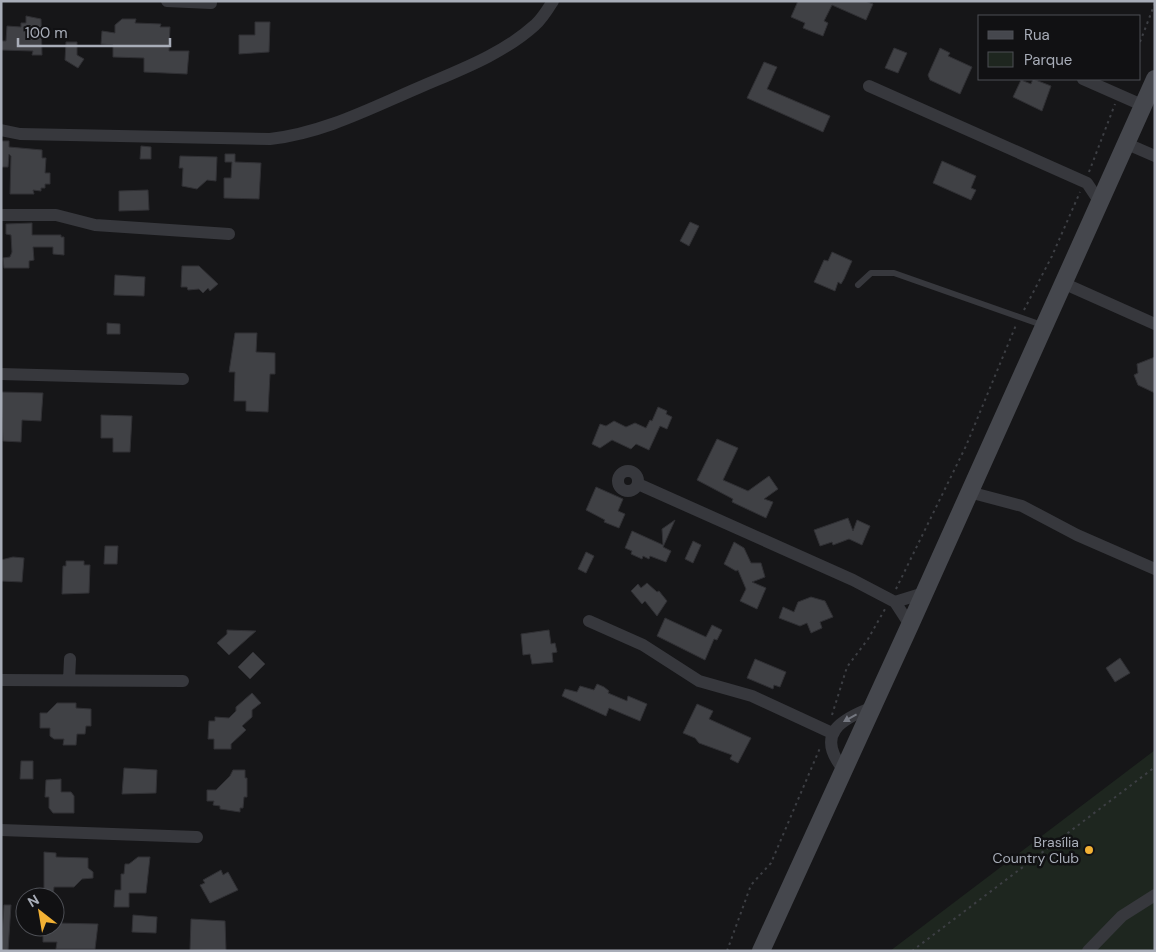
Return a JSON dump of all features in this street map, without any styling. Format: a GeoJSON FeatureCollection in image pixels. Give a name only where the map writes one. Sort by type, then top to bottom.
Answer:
{"type":"FeatureCollection","features":[{"type":"Feature","properties":{"kind":"street"},"geometry":{"type":"LineString","coordinates":[[167,1],[211,3]]}},
{"type":"Feature","properties":{"kind":"street"},"geometry":{"type":"LineString","coordinates":[[1,130],[20,134],[261,138],[298,136],[349,118],[467,67],[509,44],[536,25],[554,1]]}},
{"type":"Feature","properties":{"kind":"street"},"geometry":{"type":"LineString","coordinates":[[761,951],[873,707],[1099,200],[1155,79]]}},
{"type":"Feature","properties":{"kind":"street"},"geometry":{"type":"LineString","coordinates":[[1085,80],[1142,105]]}},
{"type":"Feature","properties":{"kind":"street"},"geometry":{"type":"LineString","coordinates":[[869,86],[1086,182],[1099,200]]}},
{"type":"Feature","properties":{"kind":"street"},"geometry":{"type":"LineString","coordinates":[[1125,143],[1155,156]]}},
{"type":"Feature","properties":{"kind":"street"},"geometry":{"type":"LineString","coordinates":[[1086,182],[1109,178]]}},
{"type":"Feature","properties":{"kind":"street"},"geometry":{"type":"LineString","coordinates":[[1,215],[56,215],[95,225],[229,234]]}},
{"type":"Feature","properties":{"kind":"street"},"geometry":{"type":"LineString","coordinates":[[1063,283],[1155,324]]}},
{"type":"Feature","properties":{"kind":"street"},"geometry":{"type":"LineString","coordinates":[[1,374],[183,379]]}},
{"type":"Feature","properties":{"kind":"street"},"geometry":{"type":"LineString","coordinates":[[638,484],[853,580],[893,601],[910,625]]}},
{"type":"Feature","properties":{"kind":"street"},"geometry":{"type":"LineString","coordinates":[[969,492],[1022,506],[1077,535],[1155,569]]}},
{"type":"Feature","properties":{"kind":"street"},"geometry":{"type":"LineString","coordinates":[[893,601],[924,593]]}},
{"type":"Feature","properties":{"kind":"street"},"geometry":{"type":"LineString","coordinates":[[590,622],[643,645],[699,681],[746,694],[830,732]]}},
{"type":"Feature","properties":{"kind":"street"},"geometry":{"type":"LineString","coordinates":[[69,680],[70,659]]}},
{"type":"Feature","properties":{"kind":"street"},"geometry":{"type":"LineString","coordinates":[[1,680],[183,681]]}},
{"type":"Feature","properties":{"kind":"street"},"geometry":{"type":"LineString","coordinates":[[830,732],[844,721],[873,707]]}},
{"type":"Feature","properties":{"kind":"street"},"geometry":{"type":"LineString","coordinates":[[830,732],[833,752],[843,769]]}},
{"type":"Feature","properties":{"kind":"street"},"geometry":{"type":"LineString","coordinates":[[1,830],[197,836]]}},
{"type":"Feature","properties":{"kind":"street"},"geometry":{"type":"LineString","coordinates":[[1088,951],[1122,916],[1155,894]]}},
{"type":"Feature","properties":{"kind":"lane"},"geometry":{"type":"LineString","coordinates":[[858,285],[871,273],[886,271],[1044,325]]}},
{"type":"Feature","properties":{"kind":"path"},"geometry":{"type":"LineString","coordinates":[[1141,39],[1155,4]]}},
{"type":"Feature","properties":{"kind":"path"},"geometry":{"type":"LineString","coordinates":[[727,951],[751,885],[771,863],[830,732],[847,668],[893,601],[966,446],[1020,318],[1052,256],[1086,182],[1119,94]]}},
{"type":"Feature","properties":{"kind":"path"},"geometry":{"type":"LineString","coordinates":[[912,951],[1155,767]]}},
{"type":"Feature","properties":{"kind":"green space","name":"Brasília Country Club"},"geometry":{"type":"Polygon","coordinates":[[[1155,750],[1155,951],[890,951],[1155,750]]]}},
{"type":"Feature","properties":{"kind":"building"},"geometry":{"type":"Polygon","coordinates":[[[798,1],[865,1],[873,4],[866,20],[832,5],[824,21],[828,23],[823,36],[803,28],[805,23],[791,17],[798,1]]]}},
{"type":"Feature","properties":{"kind":"building"},"geometry":{"type":"Polygon","coordinates":[[[26,16],[41,19],[42,55],[32,55],[33,51],[1,50],[1,41],[6,41],[7,26],[21,27],[21,23],[26,23],[26,16]]]}},
{"type":"Feature","properties":{"kind":"building"},"geometry":{"type":"Polygon","coordinates":[[[122,19],[136,19],[135,23],[161,24],[160,27],[170,27],[169,51],[189,51],[187,74],[144,72],[144,58],[113,57],[113,45],[101,44],[102,31],[115,33],[115,25],[122,19]]]}},
{"type":"Feature","properties":{"kind":"building"},"geometry":{"type":"Polygon","coordinates":[[[255,22],[270,22],[269,52],[239,54],[239,35],[255,35],[255,22]]]}},
{"type":"Feature","properties":{"kind":"building"},"geometry":{"type":"Polygon","coordinates":[[[66,42],[77,42],[77,55],[84,59],[78,68],[65,60],[66,42]]]}},
{"type":"Feature","properties":{"kind":"building"},"geometry":{"type":"Polygon","coordinates":[[[894,48],[907,53],[898,73],[885,68],[894,48]]]}},
{"type":"Feature","properties":{"kind":"building"},"geometry":{"type":"Polygon","coordinates":[[[940,48],[950,53],[948,56],[972,67],[960,94],[930,80],[928,75],[940,48]]]}},
{"type":"Feature","properties":{"kind":"building"},"geometry":{"type":"Polygon","coordinates":[[[764,62],[777,67],[767,89],[830,116],[823,132],[747,98],[764,62]]]}},
{"type":"Feature","properties":{"kind":"building"},"geometry":{"type":"Polygon","coordinates":[[[1021,80],[1031,84],[1033,80],[1036,80],[1051,86],[1042,111],[1013,97],[1021,80]]]}},
{"type":"Feature","properties":{"kind":"building"},"geometry":{"type":"Polygon","coordinates":[[[1,141],[9,141],[9,147],[42,150],[42,158],[46,158],[45,173],[50,173],[50,184],[45,184],[45,188],[41,188],[41,191],[33,190],[34,194],[10,194],[11,156],[9,154],[8,167],[1,167],[1,141]]]}},
{"type":"Feature","properties":{"kind":"building"},"geometry":{"type":"Polygon","coordinates":[[[141,146],[151,147],[151,159],[140,159],[141,146]]]}},
{"type":"Feature","properties":{"kind":"building"},"geometry":{"type":"Polygon","coordinates":[[[225,154],[235,154],[235,162],[261,163],[259,199],[224,198],[224,178],[231,178],[232,162],[225,162],[225,154]]]}},
{"type":"Feature","properties":{"kind":"building"},"geometry":{"type":"Polygon","coordinates":[[[180,156],[217,157],[216,181],[207,180],[197,189],[182,186],[183,168],[179,168],[180,156]]]}},
{"type":"Feature","properties":{"kind":"building"},"geometry":{"type":"Polygon","coordinates":[[[942,161],[976,176],[971,188],[976,190],[971,200],[933,183],[942,161]]]}},
{"type":"Feature","properties":{"kind":"building"},"geometry":{"type":"Polygon","coordinates":[[[148,190],[149,210],[119,211],[119,191],[148,190]]]}},
{"type":"Feature","properties":{"kind":"building"},"geometry":{"type":"Polygon","coordinates":[[[690,222],[699,226],[689,246],[680,241],[690,222]]]}},
{"type":"Feature","properties":{"kind":"building"},"geometry":{"type":"Polygon","coordinates":[[[32,223],[32,235],[61,235],[61,237],[64,237],[64,255],[53,254],[53,247],[33,247],[34,260],[29,261],[29,268],[4,268],[3,258],[10,257],[12,252],[11,235],[6,234],[6,224],[32,223]]]}},
{"type":"Feature","properties":{"kind":"building"},"geometry":{"type":"Polygon","coordinates":[[[832,252],[852,261],[844,279],[841,284],[838,282],[835,291],[814,282],[824,260],[828,261],[832,252]]]}},
{"type":"Feature","properties":{"kind":"building"},"geometry":{"type":"Polygon","coordinates":[[[182,266],[199,266],[218,284],[210,291],[208,288],[203,293],[199,289],[188,290],[187,287],[181,287],[182,266]]]}},
{"type":"Feature","properties":{"kind":"building"},"geometry":{"type":"Polygon","coordinates":[[[115,275],[145,277],[144,296],[114,295],[115,275]]]}},
{"type":"Feature","properties":{"kind":"building"},"geometry":{"type":"Polygon","coordinates":[[[107,323],[120,324],[120,334],[107,334],[107,323]]]}},
{"type":"Feature","properties":{"kind":"building"},"geometry":{"type":"Polygon","coordinates":[[[235,333],[257,333],[256,352],[275,353],[275,374],[270,374],[268,412],[246,411],[246,401],[234,401],[235,372],[229,372],[235,333]]]}},
{"type":"Feature","properties":{"kind":"building"},"geometry":{"type":"Polygon","coordinates":[[[1155,357],[1155,393],[1138,385],[1134,375],[1138,373],[1137,364],[1155,357]]]}},
{"type":"Feature","properties":{"kind":"building"},"geometry":{"type":"Polygon","coordinates":[[[1,392],[43,393],[41,421],[22,420],[21,442],[3,441],[1,392]]]}},
{"type":"Feature","properties":{"kind":"building"},"geometry":{"type":"Polygon","coordinates":[[[658,407],[667,411],[666,414],[672,417],[667,429],[660,426],[649,450],[636,444],[631,449],[612,440],[600,448],[592,444],[600,424],[606,426],[614,421],[626,427],[635,423],[646,428],[650,420],[652,421],[658,407]]]}},
{"type":"Feature","properties":{"kind":"building"},"geometry":{"type":"Polygon","coordinates":[[[101,415],[132,416],[130,452],[113,452],[113,438],[101,438],[101,415]]]}},
{"type":"Feature","properties":{"kind":"building"},"geometry":{"type":"Polygon","coordinates":[[[717,439],[738,448],[723,480],[748,491],[769,476],[778,489],[764,499],[773,502],[766,518],[732,502],[733,499],[697,480],[717,439]]]}},
{"type":"Feature","properties":{"kind":"building"},"geometry":{"type":"Polygon","coordinates":[[[596,487],[623,499],[618,511],[625,514],[619,528],[604,522],[605,520],[586,510],[596,487]]]}},
{"type":"Feature","properties":{"kind":"building"},"geometry":{"type":"Polygon","coordinates":[[[848,518],[853,531],[857,520],[870,526],[862,545],[849,539],[833,545],[832,542],[820,546],[814,530],[848,518]]]}},
{"type":"Feature","properties":{"kind":"building"},"geometry":{"type":"Polygon","coordinates":[[[675,520],[663,547],[671,551],[666,562],[650,556],[649,559],[643,556],[642,559],[631,554],[632,551],[625,548],[632,531],[663,545],[662,529],[675,520]]]}},
{"type":"Feature","properties":{"kind":"building"},"geometry":{"type":"Polygon","coordinates":[[[693,541],[701,545],[693,563],[685,559],[693,541]]]}},
{"type":"Feature","properties":{"kind":"building"},"geometry":{"type":"Polygon","coordinates":[[[734,542],[744,548],[751,563],[761,563],[765,577],[752,582],[766,588],[757,609],[740,601],[746,589],[738,570],[736,571],[724,564],[734,542]]]}},
{"type":"Feature","properties":{"kind":"building"},"geometry":{"type":"Polygon","coordinates":[[[105,546],[118,546],[117,564],[104,564],[105,546]]]}},
{"type":"Feature","properties":{"kind":"building"},"geometry":{"type":"Polygon","coordinates":[[[586,552],[594,556],[586,573],[578,569],[586,552]]]}},
{"type":"Feature","properties":{"kind":"building"},"geometry":{"type":"Polygon","coordinates":[[[13,557],[24,558],[22,582],[1,581],[1,560],[13,557]]]}},
{"type":"Feature","properties":{"kind":"building"},"geometry":{"type":"Polygon","coordinates":[[[66,561],[84,561],[84,565],[90,565],[89,593],[62,594],[63,566],[66,566],[66,561]]]}},
{"type":"Feature","properties":{"kind":"building"},"geometry":{"type":"Polygon","coordinates":[[[647,583],[657,592],[659,591],[667,601],[657,616],[645,601],[642,604],[631,591],[638,584],[641,588],[647,583]]]}},
{"type":"Feature","properties":{"kind":"building"},"geometry":{"type":"Polygon","coordinates":[[[811,597],[825,601],[833,617],[820,622],[822,628],[811,633],[807,623],[800,626],[779,618],[783,607],[794,612],[798,602],[811,597]]]}},
{"type":"Feature","properties":{"kind":"building"},"geometry":{"type":"Polygon","coordinates":[[[665,618],[706,637],[712,625],[722,630],[717,640],[714,639],[705,660],[657,636],[665,618]]]}},
{"type":"Feature","properties":{"kind":"building"},"geometry":{"type":"Polygon","coordinates":[[[227,630],[256,631],[229,655],[217,643],[227,634],[227,630]]]}},
{"type":"Feature","properties":{"kind":"building"},"geometry":{"type":"Polygon","coordinates":[[[549,630],[551,644],[555,643],[557,652],[552,653],[553,662],[532,664],[530,654],[523,655],[521,634],[549,630]]]}},
{"type":"Feature","properties":{"kind":"building"},"geometry":{"type":"Polygon","coordinates":[[[253,652],[265,664],[250,679],[238,667],[253,652]]]}},
{"type":"Feature","properties":{"kind":"building"},"geometry":{"type":"Polygon","coordinates":[[[1120,658],[1130,673],[1115,682],[1106,668],[1120,658]]]}},
{"type":"Feature","properties":{"kind":"building"},"geometry":{"type":"Polygon","coordinates":[[[755,659],[786,672],[780,687],[774,685],[773,689],[747,678],[755,659]]]}},
{"type":"Feature","properties":{"kind":"building"},"geometry":{"type":"Polygon","coordinates":[[[597,684],[609,691],[608,693],[627,701],[628,696],[647,704],[640,721],[609,708],[606,716],[562,696],[565,689],[577,692],[580,686],[594,690],[597,684]]]}},
{"type":"Feature","properties":{"kind":"building"},"geometry":{"type":"Polygon","coordinates":[[[252,693],[261,703],[252,710],[252,717],[242,726],[246,730],[231,744],[231,749],[214,749],[214,739],[208,739],[209,721],[215,721],[215,717],[229,718],[236,711],[236,707],[252,693]]]}},
{"type":"Feature","properties":{"kind":"building"},"geometry":{"type":"Polygon","coordinates":[[[57,703],[76,703],[76,708],[91,709],[91,726],[86,726],[85,734],[77,734],[76,745],[63,745],[64,739],[54,739],[50,736],[50,728],[40,728],[40,713],[47,713],[57,703]]]}},
{"type":"Feature","properties":{"kind":"building"},"geometry":{"type":"Polygon","coordinates":[[[697,704],[713,711],[709,719],[751,738],[738,763],[730,759],[732,755],[699,743],[695,738],[683,733],[697,704]]]}},
{"type":"Feature","properties":{"kind":"building"},"geometry":{"type":"Polygon","coordinates":[[[21,761],[33,761],[33,779],[20,779],[21,761]]]}},
{"type":"Feature","properties":{"kind":"building"},"geometry":{"type":"Polygon","coordinates":[[[124,768],[157,770],[156,793],[122,794],[124,768]]]}},
{"type":"Feature","properties":{"kind":"building"},"geometry":{"type":"Polygon","coordinates":[[[233,770],[245,770],[245,778],[247,778],[247,797],[244,797],[243,808],[240,808],[240,812],[220,809],[220,806],[213,805],[214,801],[207,801],[207,790],[216,790],[230,776],[233,770]]]}},
{"type":"Feature","properties":{"kind":"building"},"geometry":{"type":"Polygon","coordinates":[[[61,779],[61,792],[71,792],[74,796],[74,813],[53,813],[49,808],[49,797],[45,797],[46,780],[61,779]]]}},
{"type":"Feature","properties":{"kind":"building"},"geometry":{"type":"Polygon","coordinates":[[[44,852],[56,853],[56,857],[88,858],[88,868],[93,872],[93,878],[82,879],[74,887],[44,887],[44,852]]]}},
{"type":"Feature","properties":{"kind":"building"},"geometry":{"type":"Polygon","coordinates":[[[138,857],[150,857],[146,893],[129,893],[129,907],[114,907],[115,890],[121,890],[121,874],[124,874],[125,864],[129,864],[138,857]]]}},
{"type":"Feature","properties":{"kind":"building"},"geometry":{"type":"Polygon","coordinates":[[[221,870],[223,875],[228,872],[238,890],[210,903],[200,885],[205,883],[203,880],[221,870]]]}},
{"type":"Feature","properties":{"kind":"building"},"geometry":{"type":"Polygon","coordinates":[[[4,905],[11,905],[8,951],[1,951],[4,905]]]}},
{"type":"Feature","properties":{"kind":"building"},"geometry":{"type":"Polygon","coordinates":[[[133,915],[157,917],[156,933],[132,932],[133,915]]]}},
{"type":"Feature","properties":{"kind":"building"},"geometry":{"type":"Polygon","coordinates":[[[191,919],[225,921],[226,951],[190,950],[191,919]]]}},
{"type":"Feature","properties":{"kind":"building"},"geometry":{"type":"Polygon","coordinates":[[[65,923],[98,924],[95,949],[56,949],[57,942],[43,942],[43,937],[65,937],[65,923]]]}},
{"type":"Feature","properties":{"kind":"place","name":"Brasília Country Club"},"geometry":{"type":"Point","coordinates":[1089,850]}}]}
